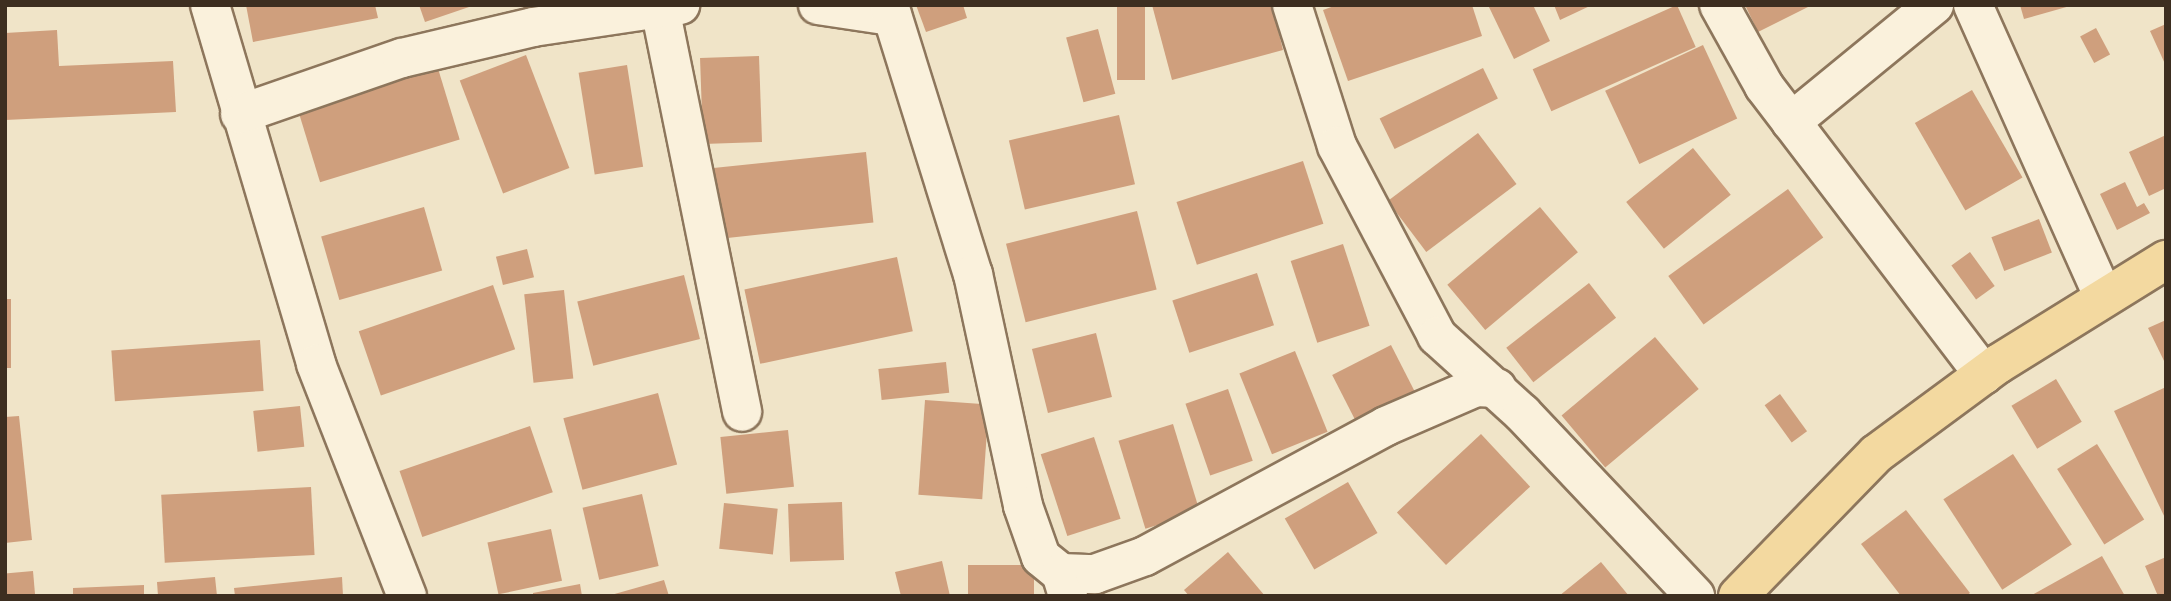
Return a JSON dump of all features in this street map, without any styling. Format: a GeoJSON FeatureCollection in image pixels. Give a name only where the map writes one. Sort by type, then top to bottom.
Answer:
{"type":"FeatureCollection","features":[{"type":"Feature","properties":{"kind":"main road"},"geometry":{"type":"LineString","coordinates":[[1738,596],[1876,454],[1984,375],[2103,295],[2166,260]]}},
{"type":"Feature","properties":{"kind":"street"},"geometry":{"type":"LineString","coordinates":[[210,5],[316,364],[407,596]]}},
{"type":"Feature","properties":{"kind":"street"},"geometry":{"type":"LineString","coordinates":[[818,5],[891,11],[973,274],[1023,506],[1041,557],[1065,584],[1144,556],[1386,426],[1476,387],[1497,388]]}},
{"type":"Feature","properties":{"kind":"street"},"geometry":{"type":"LineString","coordinates":[[1292,5],[1337,146],[1437,336],[1497,388],[1695,596]]}},
{"type":"Feature","properties":{"kind":"street"},"geometry":{"type":"LineString","coordinates":[[1719,5],[1791,122],[1984,375]]}},
{"type":"Feature","properties":{"kind":"street"},"geometry":{"type":"LineString","coordinates":[[1791,122],[1934,5]]}},
{"type":"Feature","properties":{"kind":"street"},"geometry":{"type":"LineString","coordinates":[[1973,5],[2103,295]]}},
{"type":"Feature","properties":{"kind":"street"},"geometry":{"type":"LineString","coordinates":[[240,114],[402,58],[533,27],[670,7],[742,412]]}},
{"type":"Feature","properties":{"kind":"building"},"geometry":{"type":"Polygon","coordinates":[[[246,5],[375,5],[378,18],[253,42],[246,5]]]}},
{"type":"Feature","properties":{"kind":"building"},"geometry":{"type":"Polygon","coordinates":[[[419,5],[472,5],[472,6],[425,22],[419,5]]]}},
{"type":"Feature","properties":{"kind":"building"},"geometry":{"type":"Polygon","coordinates":[[[916,5],[963,5],[967,18],[926,32],[916,5]]]}},
{"type":"Feature","properties":{"kind":"building"},"geometry":{"type":"Polygon","coordinates":[[[1117,5],[1145,5],[1145,80],[1117,80],[1117,5]]]}},
{"type":"Feature","properties":{"kind":"building"},"geometry":{"type":"Polygon","coordinates":[[[1152,5],[1272,5],[1283,50],[1172,80],[1152,5]]]}},
{"type":"Feature","properties":{"kind":"building"},"geometry":{"type":"Polygon","coordinates":[[[1337,5],[1472,5],[1482,36],[1348,81],[1323,10],[1337,5]]]}},
{"type":"Feature","properties":{"kind":"building"},"geometry":{"type":"Polygon","coordinates":[[[1488,5],[1533,5],[1550,41],[1514,59],[1488,5]]]}},
{"type":"Feature","properties":{"kind":"building"},"geometry":{"type":"Polygon","coordinates":[[[1554,5],[1592,5],[1560,20],[1554,5]]]}},
{"type":"Feature","properties":{"kind":"building"},"geometry":{"type":"Polygon","coordinates":[[[1677,5],[1696,47],[1551,111],[1533,69],[1677,5]]]}},
{"type":"Feature","properties":{"kind":"building"},"geometry":{"type":"Polygon","coordinates":[[[1745,5],[1812,5],[1758,32],[1745,5]]]}},
{"type":"Feature","properties":{"kind":"building"},"geometry":{"type":"Polygon","coordinates":[[[2020,5],[2070,5],[2070,6],[2024,19],[2020,5]]]}},
{"type":"Feature","properties":{"kind":"building"},"geometry":{"type":"Polygon","coordinates":[[[2166,24],[2166,66],[2150,31],[2166,24]]]}},
{"type":"Feature","properties":{"kind":"building"},"geometry":{"type":"Polygon","coordinates":[[[2096,28],[2110,54],[2094,63],[2080,36],[2096,28]]]}},
{"type":"Feature","properties":{"kind":"building"},"geometry":{"type":"Polygon","coordinates":[[[1098,29],[1115,94],[1083,102],[1066,38],[1098,29]]]}},
{"type":"Feature","properties":{"kind":"building"},"geometry":{"type":"Polygon","coordinates":[[[57,30],[59,66],[173,61],[176,112],[5,120],[5,33],[57,30]]]}},
{"type":"Feature","properties":{"kind":"building"},"geometry":{"type":"Polygon","coordinates":[[[1703,45],[1737,118],[1639,164],[1605,91],[1703,45]]]}},
{"type":"Feature","properties":{"kind":"building"},"geometry":{"type":"Polygon","coordinates":[[[526,55],[569,168],[503,193],[460,80],[526,55]]]}},
{"type":"Feature","properties":{"kind":"building"},"geometry":{"type":"Polygon","coordinates":[[[759,56],[762,142],[703,144],[700,58],[759,56]]]}},
{"type":"Feature","properties":{"kind":"building"},"geometry":{"type":"Polygon","coordinates":[[[436,62],[460,139],[320,182],[296,105],[436,62]]]}},
{"type":"Feature","properties":{"kind":"building"},"geometry":{"type":"Polygon","coordinates":[[[627,65],[643,167],[595,174],[579,73],[627,65]]]}},
{"type":"Feature","properties":{"kind":"building"},"geometry":{"type":"Polygon","coordinates":[[[1483,68],[1498,99],[1395,149],[1380,118],[1483,68]]]}},
{"type":"Feature","properties":{"kind":"building"},"geometry":{"type":"Polygon","coordinates":[[[1972,90],[2022,177],[1965,210],[1915,123],[1972,90]]]}},
{"type":"Feature","properties":{"kind":"building"},"geometry":{"type":"Polygon","coordinates":[[[1119,115],[1135,184],[1025,210],[1009,140],[1119,115]]]}},
{"type":"Feature","properties":{"kind":"building"},"geometry":{"type":"Polygon","coordinates":[[[1478,133],[1517,184],[1426,252],[1388,201],[1478,133]]]}},
{"type":"Feature","properties":{"kind":"building"},"geometry":{"type":"Polygon","coordinates":[[[2166,135],[2166,188],[2149,196],[2129,152],[2166,135]]]}},
{"type":"Feature","properties":{"kind":"building"},"geometry":{"type":"Polygon","coordinates":[[[1693,148],[1731,195],[1664,249],[1626,202],[1693,148]]]}},
{"type":"Feature","properties":{"kind":"building"},"geometry":{"type":"Polygon","coordinates":[[[866,152],[873,223],[711,240],[704,169],[866,152]]]}},
{"type":"Feature","properties":{"kind":"building"},"geometry":{"type":"Polygon","coordinates":[[[1303,161],[1323,224],[1197,265],[1177,202],[1303,161]]]}},
{"type":"Feature","properties":{"kind":"building"},"geometry":{"type":"Polygon","coordinates":[[[2125,182],[2137,207],[2144,203],[2150,213],[2117,230],[2100,194],[2125,182]]]}},
{"type":"Feature","properties":{"kind":"building"},"geometry":{"type":"Polygon","coordinates":[[[1788,189],[1823,238],[1704,325],[1668,276],[1788,189]]]}},
{"type":"Feature","properties":{"kind":"building"},"geometry":{"type":"Polygon","coordinates":[[[424,207],[442,270],[339,300],[321,236],[424,207]]]}},
{"type":"Feature","properties":{"kind":"building"},"geometry":{"type":"Polygon","coordinates":[[[1540,207],[1578,252],[1485,330],[1447,285],[1540,207]]]}},
{"type":"Feature","properties":{"kind":"building"},"geometry":{"type":"Polygon","coordinates":[[[1137,211],[1157,290],[1026,322],[1006,244],[1137,211]]]}},
{"type":"Feature","properties":{"kind":"building"},"geometry":{"type":"Polygon","coordinates":[[[2039,219],[2052,253],[2004,271],[1991,237],[2039,219]]]}},
{"type":"Feature","properties":{"kind":"building"},"geometry":{"type":"Polygon","coordinates":[[[1343,244],[1370,326],[1317,343],[1291,261],[1343,244]]]}},
{"type":"Feature","properties":{"kind":"building"},"geometry":{"type":"Polygon","coordinates":[[[527,249],[534,277],[503,285],[496,257],[527,249]]]}},
{"type":"Feature","properties":{"kind":"building"},"geometry":{"type":"Polygon","coordinates":[[[1970,252],[1995,286],[1976,299],[1951,266],[1970,252]]]}},
{"type":"Feature","properties":{"kind":"building"},"geometry":{"type":"Polygon","coordinates":[[[897,257],[913,331],[760,364],[744,289],[897,257]]]}},
{"type":"Feature","properties":{"kind":"building"},"geometry":{"type":"Polygon","coordinates":[[[1257,273],[1274,325],[1189,353],[1172,301],[1257,273]]]}},
{"type":"Feature","properties":{"kind":"building"},"geometry":{"type":"Polygon","coordinates":[[[684,275],[700,339],[593,366],[577,302],[684,275]]]}},
{"type":"Feature","properties":{"kind":"building"},"geometry":{"type":"Polygon","coordinates":[[[1589,283],[1616,318],[1533,382],[1506,348],[1589,283]]]}},
{"type":"Feature","properties":{"kind":"building"},"geometry":{"type":"Polygon","coordinates":[[[493,285],[515,349],[381,396],[359,331],[493,285]]]}},
{"type":"Feature","properties":{"kind":"building"},"geometry":{"type":"Polygon","coordinates":[[[564,290],[573,379],[534,383],[524,294],[564,290]]]}},
{"type":"Feature","properties":{"kind":"building"},"geometry":{"type":"Polygon","coordinates":[[[5,299],[11,299],[11,368],[5,368],[5,299]]]}},
{"type":"Feature","properties":{"kind":"building"},"geometry":{"type":"Polygon","coordinates":[[[2166,320],[2166,365],[2148,328],[2166,320]]]}},
{"type":"Feature","properties":{"kind":"building"},"geometry":{"type":"Polygon","coordinates":[[[1096,333],[1112,397],[1048,413],[1032,349],[1096,333]]]}},
{"type":"Feature","properties":{"kind":"building"},"geometry":{"type":"Polygon","coordinates":[[[1655,337],[1699,389],[1605,468],[1562,415],[1655,337]]]}},
{"type":"Feature","properties":{"kind":"building"},"geometry":{"type":"Polygon","coordinates":[[[260,340],[264,391],[115,401],[111,350],[260,340]]]}},
{"type":"Feature","properties":{"kind":"building"},"geometry":{"type":"Polygon","coordinates":[[[1391,345],[1416,393],[1357,423],[1332,375],[1391,345]]]}},
{"type":"Feature","properties":{"kind":"building"},"geometry":{"type":"Polygon","coordinates":[[[1295,351],[1328,432],[1272,454],[1239,373],[1295,351]]]}},
{"type":"Feature","properties":{"kind":"building"},"geometry":{"type":"Polygon","coordinates":[[[946,362],[949,393],[882,400],[878,369],[946,362]]]}},
{"type":"Feature","properties":{"kind":"building"},"geometry":{"type":"Polygon","coordinates":[[[2056,379],[2082,422],[2037,449],[2011,406],[2056,379]]]}},
{"type":"Feature","properties":{"kind":"building"},"geometry":{"type":"Polygon","coordinates":[[[2166,387],[2166,520],[2114,411],[2166,387]]]}},
{"type":"Feature","properties":{"kind":"building"},"geometry":{"type":"Polygon","coordinates":[[[1228,389],[1253,461],[1210,476],[1185,404],[1228,389]]]}},
{"type":"Feature","properties":{"kind":"building"},"geometry":{"type":"Polygon","coordinates":[[[658,393],[677,464],[582,490],[563,418],[658,393]]]}},
{"type":"Feature","properties":{"kind":"building"},"geometry":{"type":"Polygon","coordinates":[[[1780,394],[1807,431],[1792,442],[1765,405],[1780,394]]]}},
{"type":"Feature","properties":{"kind":"building"},"geometry":{"type":"Polygon","coordinates":[[[925,400],[989,404],[982,499],[918,495],[925,400]]]}},
{"type":"Feature","properties":{"kind":"building"},"geometry":{"type":"Polygon","coordinates":[[[300,406],[304,447],[258,452],[253,411],[300,406]]]}},
{"type":"Feature","properties":{"kind":"building"},"geometry":{"type":"Polygon","coordinates":[[[19,416],[32,540],[5,543],[5,417],[19,416]]]}},
{"type":"Feature","properties":{"kind":"building"},"geometry":{"type":"Polygon","coordinates":[[[1173,424],[1200,512],[1145,529],[1118,441],[1173,424]]]}},
{"type":"Feature","properties":{"kind":"building"},"geometry":{"type":"Polygon","coordinates":[[[530,426],[553,492],[422,537],[400,471],[530,426]]]}},
{"type":"Feature","properties":{"kind":"building"},"geometry":{"type":"Polygon","coordinates":[[[788,430],[794,487],[726,494],[720,437],[788,430]]]}},
{"type":"Feature","properties":{"kind":"building"},"geometry":{"type":"Polygon","coordinates":[[[1481,434],[1530,487],[1446,565],[1397,512],[1481,434]]]}},
{"type":"Feature","properties":{"kind":"building"},"geometry":{"type":"Polygon","coordinates":[[[1094,437],[1121,519],[1067,536],[1041,454],[1094,437]]]}},
{"type":"Feature","properties":{"kind":"building"},"geometry":{"type":"Polygon","coordinates":[[[2097,444],[2144,519],[2104,544],[2057,469],[2097,444]]]}},
{"type":"Feature","properties":{"kind":"building"},"geometry":{"type":"Polygon","coordinates":[[[2013,454],[2072,545],[2002,590],[1943,499],[2013,454]]]}},
{"type":"Feature","properties":{"kind":"building"},"geometry":{"type":"Polygon","coordinates":[[[1348,482],[1378,533],[1314,570],[1285,518],[1348,482]]]}},
{"type":"Feature","properties":{"kind":"building"},"geometry":{"type":"Polygon","coordinates":[[[311,487],[315,555],[165,563],[161,495],[311,487]]]}},
{"type":"Feature","properties":{"kind":"building"},"geometry":{"type":"Polygon","coordinates":[[[642,494],[659,566],[599,580],[583,508],[642,494]]]}},
{"type":"Feature","properties":{"kind":"building"},"geometry":{"type":"Polygon","coordinates":[[[842,502],[844,560],[790,562],[788,504],[842,502]]]}},
{"type":"Feature","properties":{"kind":"building"},"geometry":{"type":"Polygon","coordinates":[[[724,503],[778,509],[773,554],[719,549],[724,503]]]}},
{"type":"Feature","properties":{"kind":"building"},"geometry":{"type":"Polygon","coordinates":[[[1906,510],[1970,593],[1966,596],[1901,596],[1861,544],[1906,510]]]}},
{"type":"Feature","properties":{"kind":"building"},"geometry":{"type":"Polygon","coordinates":[[[551,529],[562,581],[498,594],[487,543],[551,529]]]}},
{"type":"Feature","properties":{"kind":"building"},"geometry":{"type":"Polygon","coordinates":[[[1228,552],[1265,596],[1189,596],[1184,590],[1228,552]]]}},
{"type":"Feature","properties":{"kind":"building"},"geometry":{"type":"Polygon","coordinates":[[[2102,556],[2125,596],[2030,596],[2102,556]]]}},
{"type":"Feature","properties":{"kind":"building"},"geometry":{"type":"Polygon","coordinates":[[[2166,557],[2166,596],[2158,596],[2145,566],[2166,557]]]}},
{"type":"Feature","properties":{"kind":"building"},"geometry":{"type":"Polygon","coordinates":[[[942,561],[950,596],[901,596],[895,572],[942,561]]]}},
{"type":"Feature","properties":{"kind":"building"},"geometry":{"type":"Polygon","coordinates":[[[1601,562],[1629,596],[1559,596],[1601,562]]]}},
{"type":"Feature","properties":{"kind":"building"},"geometry":{"type":"Polygon","coordinates":[[[968,565],[1034,565],[1034,596],[968,596],[968,565]]]}},
{"type":"Feature","properties":{"kind":"building"},"geometry":{"type":"Polygon","coordinates":[[[33,571],[35,596],[7,596],[5,573],[33,571]]]}},
{"type":"Feature","properties":{"kind":"building"},"geometry":{"type":"Polygon","coordinates":[[[215,577],[217,596],[158,596],[157,582],[215,577]]]}},
{"type":"Feature","properties":{"kind":"building"},"geometry":{"type":"Polygon","coordinates":[[[342,577],[343,596],[235,596],[234,588],[342,577]]]}},
{"type":"Feature","properties":{"kind":"building"},"geometry":{"type":"Polygon","coordinates":[[[664,580],[669,596],[611,595],[664,580]]]}},
{"type":"Feature","properties":{"kind":"building"},"geometry":{"type":"Polygon","coordinates":[[[580,584],[582,596],[533,596],[533,593],[580,584]]]}},
{"type":"Feature","properties":{"kind":"building"},"geometry":{"type":"Polygon","coordinates":[[[144,585],[144,596],[73,596],[73,588],[144,585]]]}}]}
